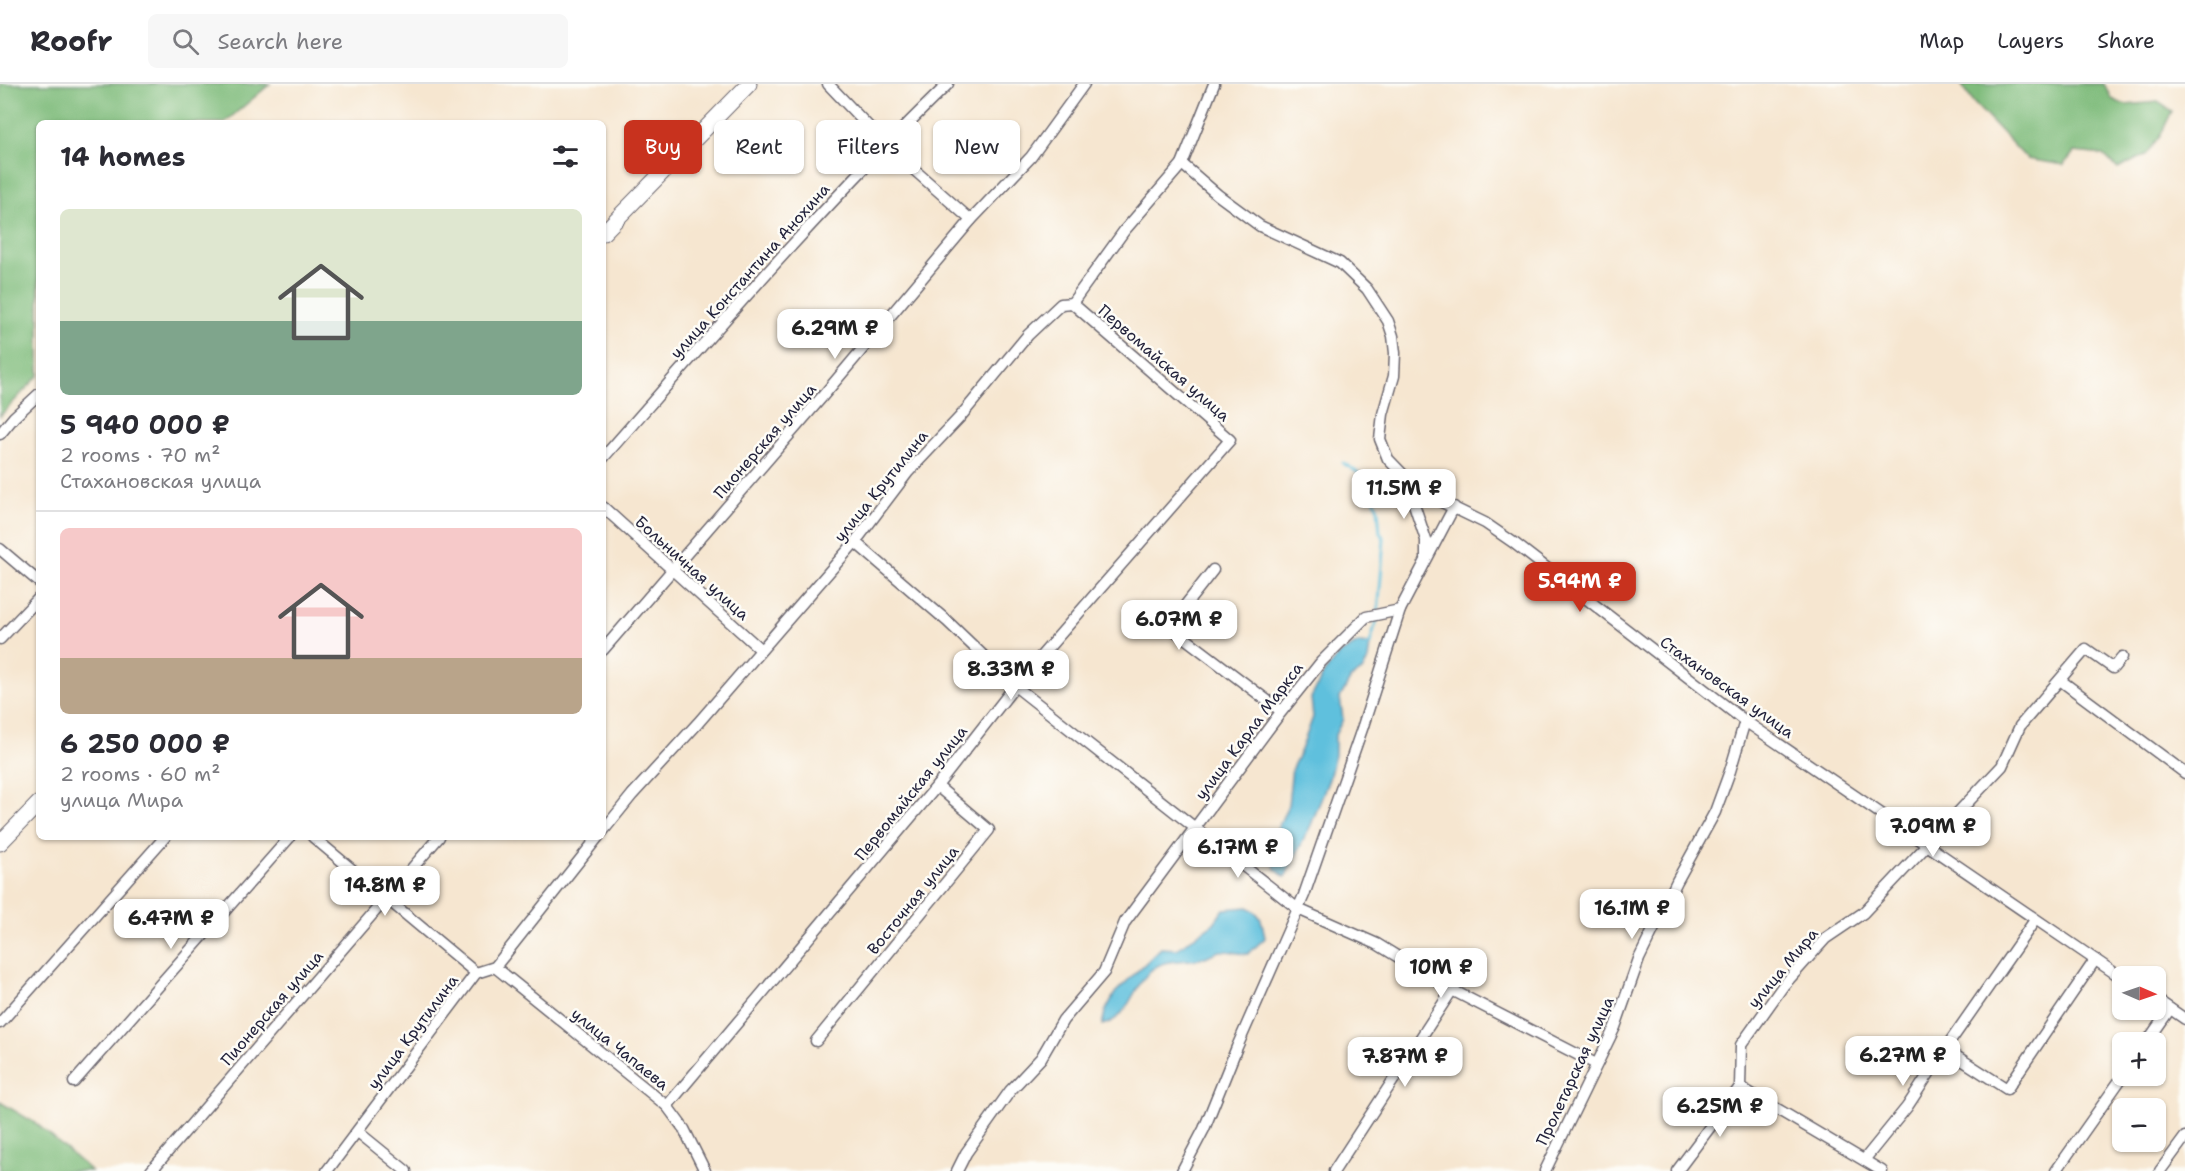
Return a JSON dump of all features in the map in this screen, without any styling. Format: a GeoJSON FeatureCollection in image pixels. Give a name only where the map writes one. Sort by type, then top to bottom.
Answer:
{"type":"FeatureCollection","features":[{"type":"Feature","properties":{"kind":"main road"},"geometry":{"type":"LineString","coordinates":[[606,230],[749,84]]}},
{"type":"Feature","properties":{"kind":"main road"},"geometry":{"type":"LineString","coordinates":[[0,843],[36,806]]}},
{"type":"Feature","properties":{"kind":"street"},"geometry":{"type":"LineString","coordinates":[[828,84],[862,120]]}},
{"type":"Feature","properties":{"kind":"street","name":"улица Константина Анохина"},"geometry":{"type":"LineString","coordinates":[[911,120],[948,84]]}},
{"type":"Feature","properties":{"kind":"street","name":"Пионерская улица"},"geometry":{"type":"LineString","coordinates":[[606,647],[822,397],[971,220],[1031,157],[1084,84]]}},
{"type":"Feature","properties":{"kind":"street","name":"улица Крутилина"},"geometry":{"type":"LineString","coordinates":[[606,827],[855,542],[908,472],[960,417],[1028,335],[1061,304],[1072,303],[1124,231],[1182,164],[1214,84]]}},
{"type":"Feature","properties":{"kind":"street","name":"Стахановская улица"},"geometry":{"type":"LineString","coordinates":[[1182,164],[1218,195],[1260,226],[1340,263],[1374,297],[1388,321],[1395,353],[1394,376],[1383,414],[1380,439],[1388,459],[1419,491],[1485,523],[1514,543],[1745,720],[2112,971]]}},
{"type":"Feature","properties":{"kind":"street","name":"улица Константина Анохина"},"geometry":{"type":"LineString","coordinates":[[606,455],[727,317],[859,174]]}},
{"type":"Feature","properties":{"kind":"street"},"geometry":{"type":"LineString","coordinates":[[919,174],[971,220]]}},
{"type":"Feature","properties":{"kind":"street","name":"Первомайская улица"},"geometry":{"type":"LineString","coordinates":[[667,1106],[937,786],[1016,687],[1230,440],[1072,303]]}},
{"type":"Feature","properties":{"kind":"street"},"geometry":{"type":"LineString","coordinates":[[0,434],[36,396]]}},
{"type":"Feature","properties":{"kind":"street"},"geometry":{"type":"LineString","coordinates":[[1403,475],[1426,540],[1426,561]]}},
{"type":"Feature","properties":{"kind":"street"},"geometry":{"type":"LineString","coordinates":[[1182,1171],[1204,1129],[1298,909],[1363,726],[1400,609],[1454,507]]}},
{"type":"Feature","properties":{"kind":"street","name":"Больничная улица"},"geometry":{"type":"LineString","coordinates":[[606,510],[761,650]]}},
{"type":"Feature","properties":{"kind":"street"},"geometry":{"type":"LineString","coordinates":[[855,542],[947,621],[1016,687],[1298,909],[1377,944],[1452,990],[1596,1064]]}},
{"type":"Feature","properties":{"kind":"street"},"geometry":{"type":"LineString","coordinates":[[0,549],[36,579]]}},
{"type":"Feature","properties":{"kind":"street"},"geometry":{"type":"LineString","coordinates":[[1213,570],[1169,626],[1281,711]]}},
{"type":"Feature","properties":{"kind":"street"},"geometry":{"type":"LineString","coordinates":[[0,639],[36,601]]}},
{"type":"Feature","properties":{"kind":"street","name":"улица Карла Маркса"},"geometry":{"type":"LineString","coordinates":[[957,1171],[966,1153],[1010,1091],[1041,1058],[1064,1020],[1104,972],[1125,922],[1281,711],[1321,662],[1366,617],[1400,609]]}},
{"type":"Feature","properties":{"kind":"street","name":"улица Мира"},"geometry":{"type":"LineString","coordinates":[[1740,1087],[1741,1045],[1783,986],[1826,938],[1863,913],[2002,766],[2020,726],[2086,649],[2113,668],[2122,657]]}},
{"type":"Feature","properties":{"kind":"street"},"geometry":{"type":"LineString","coordinates":[[2061,680],[2185,773]]}},
{"type":"Feature","properties":{"kind":"street","name":"Пролетарская улица"},"geometry":{"type":"LineString","coordinates":[[1545,1171],[1615,1026],[1639,959],[1677,881],[1715,812],[1745,720]]}},
{"type":"Feature","properties":{"kind":"street","name":"Восточная улица"},"geometry":{"type":"LineString","coordinates":[[816,1041],[989,830],[937,786]]}},
{"type":"Feature","properties":{"kind":"street"},"geometry":{"type":"LineString","coordinates":[[0,1023],[162,840]]}},
{"type":"Feature","properties":{"kind":"street"},"geometry":{"type":"LineString","coordinates":[[74,1082],[287,840]]}},
{"type":"Feature","properties":{"kind":"street"},"geometry":{"type":"LineString","coordinates":[[316,840],[476,974]]}},
{"type":"Feature","properties":{"kind":"street","name":"Пионерская улица"},"geometry":{"type":"LineString","coordinates":[[151,1171],[436,840]]}},
{"type":"Feature","properties":{"kind":"street"},"geometry":{"type":"LineString","coordinates":[[495,967],[596,840]]}},
{"type":"Feature","properties":{"kind":"street"},"geometry":{"type":"LineString","coordinates":[[1864,1160],[1907,1107],[1947,1051],[2035,920]]}},
{"type":"Feature","properties":{"kind":"street"},"geometry":{"type":"LineString","coordinates":[[1947,1051],[2007,1089],[2095,960]]}},
{"type":"Feature","properties":{"kind":"street","name":"улица Крутилина"},"geometry":{"type":"LineString","coordinates":[[327,1171],[476,974],[495,967]]}},
{"type":"Feature","properties":{"kind":"street","name":"улица Чапаева"},"geometry":{"type":"LineString","coordinates":[[495,967],[667,1106],[684,1130],[705,1171]]}},
{"type":"Feature","properties":{"kind":"street"},"geometry":{"type":"LineString","coordinates":[[1334,1171],[1452,990]]}},
{"type":"Feature","properties":{"kind":"street"},"geometry":{"type":"LineString","coordinates":[[2166,1006],[2185,1018]]}},
{"type":"Feature","properties":{"kind":"street"},"geometry":{"type":"LineString","coordinates":[[2154,1032],[2170,1009]]}},
{"type":"Feature","properties":{"kind":"street"},"geometry":{"type":"LineString","coordinates":[[2056,1171],[2116,1086]]}},
{"type":"Feature","properties":{"kind":"street"},"geometry":{"type":"LineString","coordinates":[[1677,1171],[1740,1087],[1882,1171]]}},
{"type":"Feature","properties":{"kind":"street"},"geometry":{"type":"LineString","coordinates":[[358,1132],[406,1171]]}},
{"type":"Feature","properties":{"kind":"street"},"geometry":{"type":"LineString","coordinates":[[2160,1171],[2185,1137]]}},
{"type":"Feature","properties":{"kind":"green space"},"geometry":{"type":"Polygon","coordinates":[[[0,84],[270,84],[228,120],[36,120],[36,378],[0,416],[0,84]]]}},
{"type":"Feature","properties":{"kind":"green space"},"geometry":{"type":"Polygon","coordinates":[[[1961,84],[2104,84],[2112,99],[2125,105],[2158,102],[2172,111],[2160,136],[2147,154],[2118,169],[2104,155],[2074,152],[2064,165],[2027,159],[1973,102],[1961,84]]]}},
{"type":"Feature","properties":{"kind":"green space"},"geometry":{"type":"Polygon","coordinates":[[[0,1102],[37,1124],[91,1171],[0,1171],[0,1102]]]}},
{"type":"Feature","properties":{"kind":"water"},"geometry":{"type":"Polygon","coordinates":[[[1358,643],[1370,644],[1368,660],[1362,671],[1351,678],[1340,698],[1343,719],[1335,735],[1335,755],[1329,779],[1311,825],[1285,877],[1275,869],[1272,859],[1274,837],[1288,805],[1292,768],[1313,717],[1311,698],[1324,673],[1339,654],[1358,643]]]}},
{"type":"Feature","properties":{"kind":"water"},"geometry":{"type":"Polygon","coordinates":[[[1248,907],[1259,917],[1265,938],[1248,954],[1221,951],[1199,959],[1161,964],[1144,978],[1124,1010],[1111,1022],[1102,1025],[1105,1012],[1115,993],[1161,948],[1177,949],[1214,923],[1224,909],[1248,907]]]}},
{"type":"Feature","properties":{"kind":"waterway"},"geometry":{"type":"LineString","coordinates":[[1343,463],[1360,474],[1373,496],[1378,509],[1380,533],[1384,538],[1378,614],[1370,644]]}}]}
